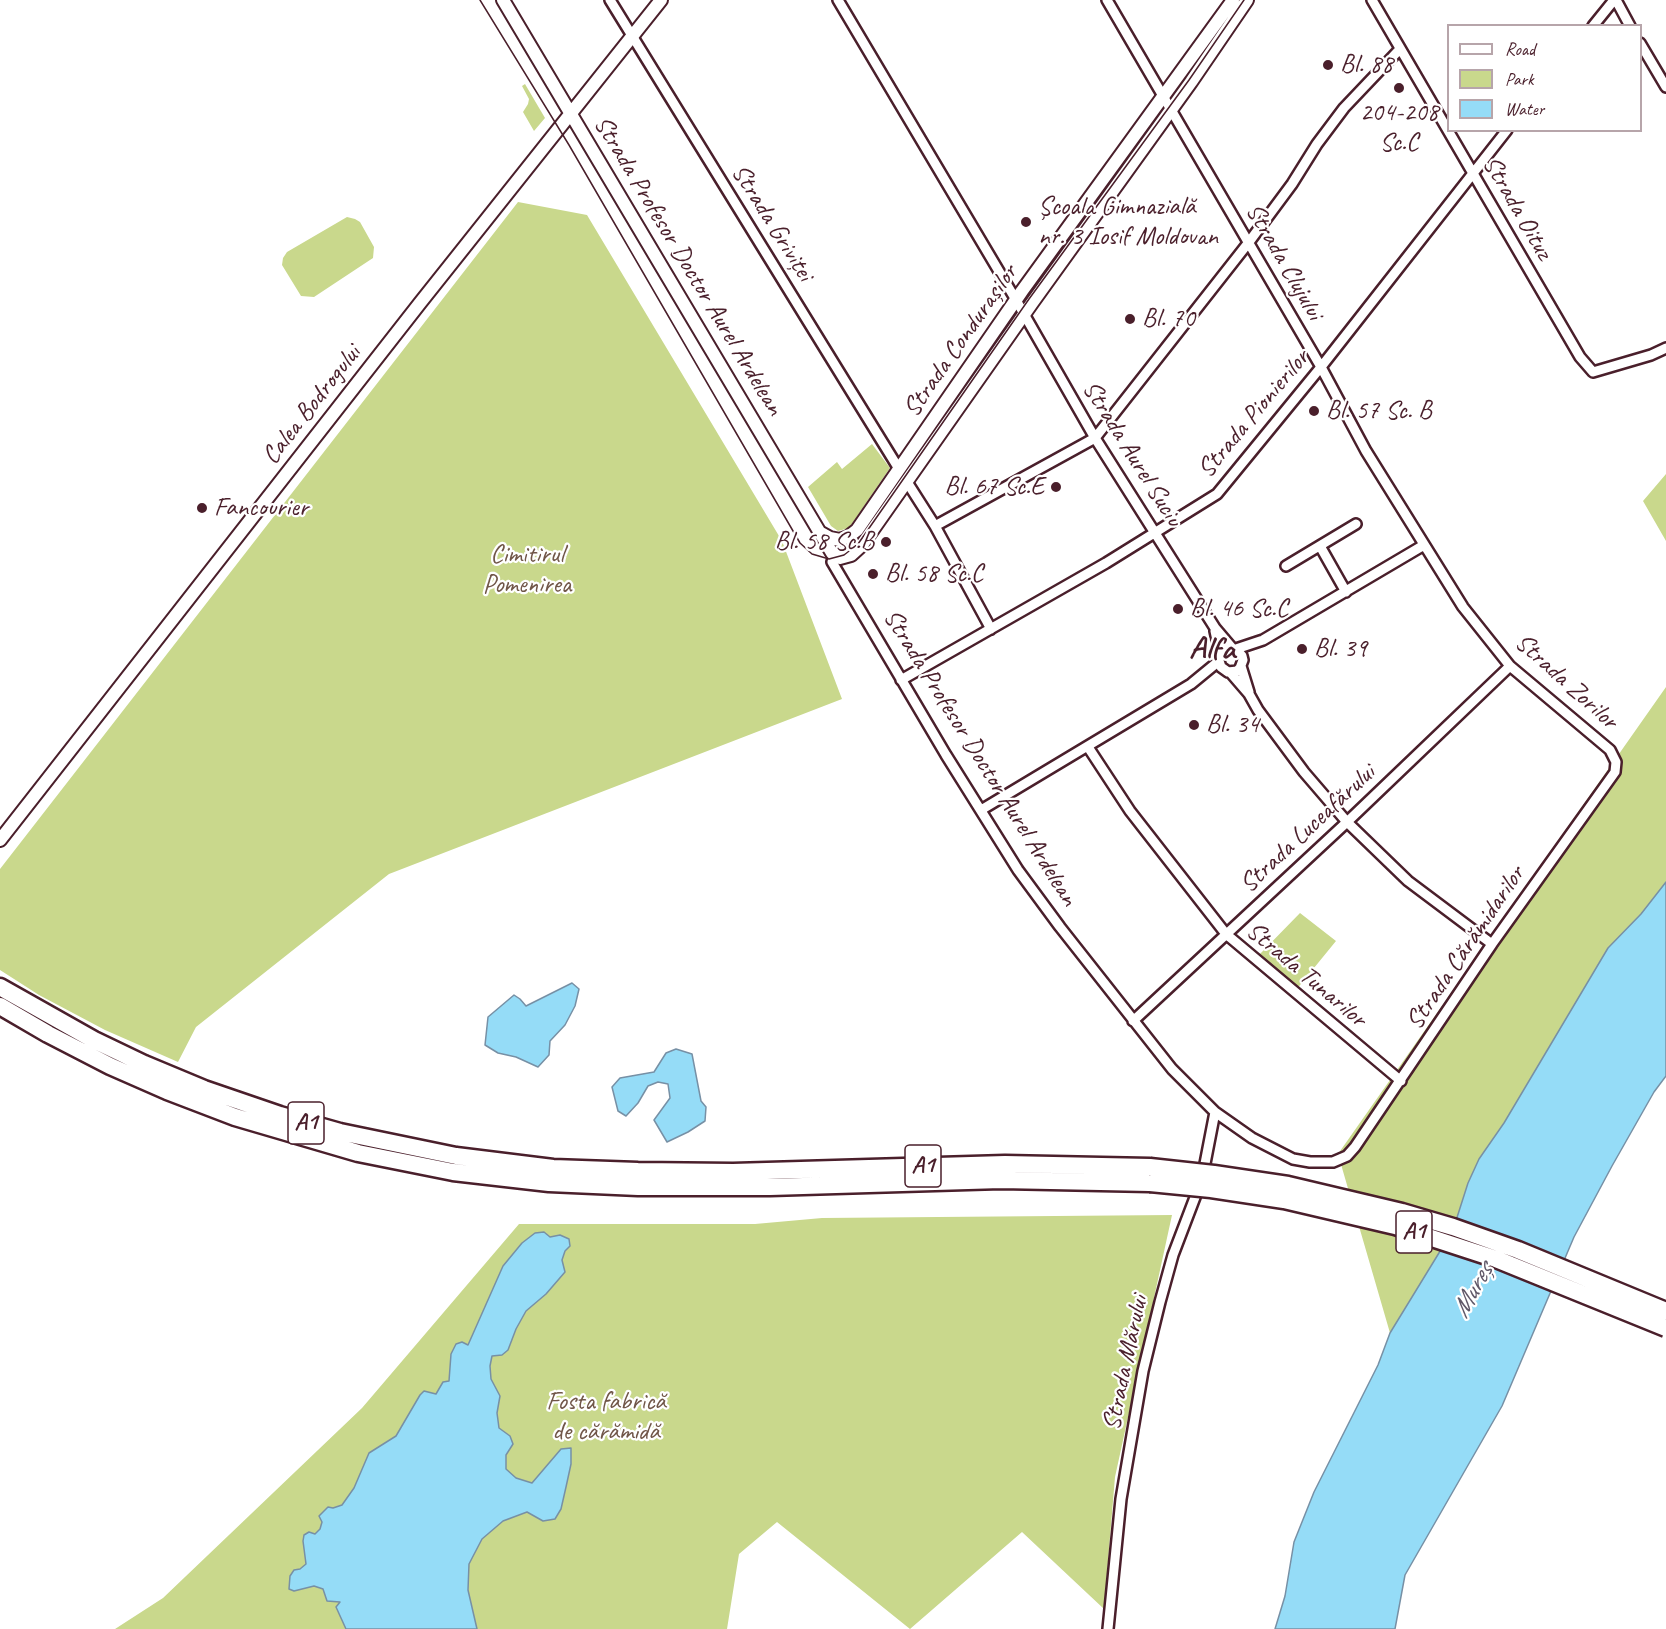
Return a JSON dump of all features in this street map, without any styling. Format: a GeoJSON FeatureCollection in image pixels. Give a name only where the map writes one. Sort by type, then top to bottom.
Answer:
{"type":"FeatureCollection","features":[{"type":"Feature","properties":{"kind":"highway","name":"A1"},"geometry":{"type":"LineString","coordinates":[[0,987],[57,1020],[144,1064],[242,1103],[299,1121],[363,1138],[456,1156],[638,1179]]}},
{"type":"Feature","properties":{"kind":"highway","name":"A1"},"geometry":{"type":"LineString","coordinates":[[0,1006],[84,1053],[137,1078],[236,1117],[312,1141],[390,1160],[485,1177],[549,1183],[638,1179],[696,1180],[982,1164],[1069,1164],[1150,1175],[1270,1182],[1337,1195],[1453,1227],[1534,1257],[1666,1311]]}},
{"type":"Feature","properties":{"kind":"highway","name":"A1"},"geometry":{"type":"LineString","coordinates":[[1150,1175],[1211,1189],[1284,1200],[1395,1226],[1496,1259],[1666,1328]]}},
{"type":"Feature","properties":{"kind":"main road","name":"Strada Profesor Doctor Aurel Ardelean"},"geometry":{"type":"LineString","coordinates":[[503,0],[834,555]]}},
{"type":"Feature","properties":{"kind":"main road","name":"Calea Bodrogului"},"geometry":{"type":"LineString","coordinates":[[0,840],[413,312],[661,0]]}},
{"type":"Feature","properties":{"kind":"main road","name":"Strada Condurașilor"},"geometry":{"type":"LineString","coordinates":[[821,533],[837,540],[854,534],[1016,300],[1233,0]]}},
{"type":"Feature","properties":{"kind":"main road","name":"Strada Condurașilor"},"geometry":{"type":"LineString","coordinates":[[851,555],[862,545],[907,482],[1247,0]]}},
{"type":"Feature","properties":{"kind":"main road"},"geometry":{"type":"LineString","coordinates":[[834,555],[840,558],[851,555]]}},
{"type":"Feature","properties":{"kind":"street","name":"Strada Griviței"},"geometry":{"type":"LineString","coordinates":[[610,0],[899,469]]}},
{"type":"Feature","properties":{"kind":"street","name":"Strada Aurel Suciu"},"geometry":{"type":"LineString","coordinates":[[838,0],[1095,438],[1215,628],[1234,649]]}},
{"type":"Feature","properties":{"kind":"street","name":"Strada Clujului"},"geometry":{"type":"LineString","coordinates":[[1107,0],[1321,367],[1366,451],[1424,545]]}},
{"type":"Feature","properties":{"kind":"street","name":"Strada Oituz"},"geometry":{"type":"LineString","coordinates":[[1371,0],[1447,130]]}},
{"type":"Feature","properties":{"kind":"street"},"geometry":{"type":"LineString","coordinates":[[1595,24],[1615,0],[1629,24]]}},
{"type":"Feature","properties":{"kind":"street"},"geometry":{"type":"LineString","coordinates":[[1642,45],[1666,87]]}},
{"type":"Feature","properties":{"kind":"street"},"geometry":{"type":"LineString","coordinates":[[935,526],[1095,438],[1249,242],[1295,181],[1317,144],[1344,108],[1400,49]]}},
{"type":"Feature","properties":{"kind":"street","name":"Strada Oituz"},"geometry":{"type":"LineString","coordinates":[[1448,132],[1565,335],[1593,372],[1651,355],[1666,348]]}},
{"type":"Feature","properties":{"kind":"street","name":"Strada Pionierilor"},"geometry":{"type":"LineString","coordinates":[[901,680],[1155,533],[1217,494],[1321,367],[1505,132]]}},
{"type":"Feature","properties":{"kind":"street"},"geometry":{"type":"LineString","coordinates":[[907,482],[935,526],[991,629]]}},
{"type":"Feature","properties":{"kind":"street"},"geometry":{"type":"LineString","coordinates":[[1286,566],[1356,524]]}},
{"type":"Feature","properties":{"kind":"street"},"geometry":{"type":"LineString","coordinates":[[981,810],[1198,679],[1227,649],[1263,640],[1424,545]]}},
{"type":"Feature","properties":{"kind":"street","name":"Strada Zorilor"},"geometry":{"type":"LineString","coordinates":[[1424,545],[1463,607],[1510,666],[1610,750],[1616,762]]}},
{"type":"Feature","properties":{"kind":"street"},"geometry":{"type":"LineString","coordinates":[[1320,546],[1346,592]]}},
{"type":"Feature","properties":{"kind":"street","name":"Strada Profesor Doctor Aurel Ardelean"},"geometry":{"type":"LineString","coordinates":[[834,555],[840,566],[838,572],[901,680],[1018,870],[1172,1069],[1215,1112],[1252,1138],[1293,1159],[1333,1162],[1347,1156]]}},
{"type":"Feature","properties":{"kind":"street","name":"Strada Condurașilor"},"geometry":{"type":"LineString","coordinates":[[838,572],[851,555]]}},
{"type":"Feature","properties":{"kind":"street","name":"Strada Aurel Suciu"},"geometry":{"type":"LineString","coordinates":[[1215,628],[1220,657]]}},
{"type":"Feature","properties":{"kind":"street"},"geometry":{"type":"LineString","coordinates":[[1198,679],[1237,671],[1263,640]]}},
{"type":"Feature","properties":{"kind":"street"},"geometry":{"type":"LineString","coordinates":[[1234,649],[1242,656],[1249,694]]}},
{"type":"Feature","properties":{"kind":"street"},"geometry":{"type":"LineString","coordinates":[[1220,657],[1221,667],[1249,694],[1258,710],[1304,772],[1347,822],[1408,881],[1492,944]]}},
{"type":"Feature","properties":{"kind":"street","name":"Strada Luceafărului"},"geometry":{"type":"LineString","coordinates":[[1133,1021],[1347,822],[1510,666]]}},
{"type":"Feature","properties":{"kind":"street","name":"Strada Tunarilor"},"geometry":{"type":"LineString","coordinates":[[1088,747],[1130,811],[1226,934],[1401,1081]]}},
{"type":"Feature","properties":{"kind":"street","name":"Strada Cărămidarilor"},"geometry":{"type":"LineString","coordinates":[[1347,1156],[1401,1081],[1492,944],[1611,778],[1615,772],[1616,762]]}},
{"type":"Feature","properties":{"kind":"street","name":"Strada Mărului"},"geometry":{"type":"LineString","coordinates":[[1108,1629],[1121,1499],[1143,1371],[1173,1255],[1202,1179],[1215,1112]]}},
{"type":"Feature","properties":{"kind":"green space"},"geometry":{"type":"Polygon","coordinates":[[[525,84],[545,118],[534,131],[523,112],[529,99],[522,86],[525,84]]]}},
{"type":"Feature","properties":{"kind":"green space","name":"Cimitirul Pomenirea"},"geometry":{"type":"Polygon","coordinates":[[[518,202],[587,215],[782,541],[842,699],[389,874],[196,1027],[178,1062],[105,1030],[39,995],[0,970],[0,869],[518,202]]]}},
{"type":"Feature","properties":{"kind":"green space"},"geometry":{"type":"Polygon","coordinates":[[[347,217],[360,222],[374,247],[373,258],[314,297],[301,296],[282,265],[283,258],[287,252],[347,217]]]}},
{"type":"Feature","properties":{"kind":"green space"},"geometry":{"type":"Polygon","coordinates":[[[872,444],[890,468],[849,528],[838,531],[831,526],[808,487],[837,462],[842,469],[872,444]]]}},
{"type":"Feature","properties":{"kind":"green space"},"geometry":{"type":"Polygon","coordinates":[[[1666,474],[1666,541],[1643,501],[1666,474]]]}},
{"type":"Feature","properties":{"kind":"green space"},"geometry":{"type":"Polygon","coordinates":[[[1666,687],[1666,882],[1641,914],[1608,948],[1504,1123],[1479,1159],[1453,1230],[1390,1333],[1338,1154],[1666,687]]]}},
{"type":"Feature","properties":{"kind":"green space"},"geometry":{"type":"Polygon","coordinates":[[[1300,913],[1336,941],[1296,990],[1258,956],[1300,913]]]}},
{"type":"Feature","properties":{"kind":"green space","name":"Fosta fabrică de cărămidă"},"geometry":{"type":"Polygon","coordinates":[[[1172,1215],[1115,1477],[1104,1609],[1022,1532],[910,1629],[777,1522],[739,1554],[727,1629],[115,1629],[163,1598],[362,1408],[519,1224],[755,1224],[822,1218],[1172,1215]]]}},
{"type":"Feature","properties":{"kind":"water","name":"Mureș"},"geometry":{"type":"Polygon","coordinates":[[[1666,882],[1666,1076],[1654,1092],[1574,1237],[1502,1406],[1405,1575],[1395,1629],[1275,1629],[1285,1596],[1294,1542],[1314,1492],[1378,1365],[1390,1333],[1453,1230],[1468,1183],[1479,1159],[1504,1123],[1608,948],[1641,914],[1666,882]]]}},
{"type":"Feature","properties":{"kind":"water"},"geometry":{"type":"Polygon","coordinates":[[[572,983],[579,989],[575,1006],[565,1025],[550,1041],[549,1055],[538,1067],[516,1057],[498,1053],[485,1045],[488,1017],[514,995],[526,1006],[572,983]]]}},
{"type":"Feature","properties":{"kind":"water"},"geometry":{"type":"Polygon","coordinates":[[[676,1049],[692,1054],[701,1101],[706,1107],[705,1121],[667,1142],[654,1120],[670,1098],[668,1084],[658,1082],[648,1086],[638,1103],[626,1116],[618,1111],[612,1087],[620,1078],[654,1072],[666,1053],[676,1049]]]}},
{"type":"Feature","properties":{"kind":"water"},"geometry":{"type":"Polygon","coordinates":[[[544,1232],[550,1237],[560,1235],[569,1239],[570,1246],[565,1251],[562,1260],[565,1272],[546,1294],[526,1311],[508,1350],[502,1355],[492,1356],[490,1366],[491,1379],[500,1396],[497,1413],[499,1428],[510,1436],[513,1444],[506,1455],[506,1469],[516,1478],[532,1483],[561,1449],[571,1448],[571,1464],[561,1509],[555,1519],[543,1521],[527,1512],[503,1521],[482,1539],[469,1564],[468,1590],[477,1629],[346,1629],[336,1607],[340,1602],[327,1601],[323,1589],[314,1586],[294,1591],[289,1589],[290,1576],[294,1570],[306,1564],[304,1535],[309,1532],[315,1534],[320,1529],[322,1522],[319,1516],[328,1507],[342,1505],[354,1488],[369,1453],[396,1436],[420,1395],[424,1391],[436,1394],[443,1382],[449,1381],[451,1354],[456,1344],[462,1342],[468,1345],[503,1266],[522,1243],[535,1233],[544,1232]]]}},
{"type":"Feature","properties":{"kind":"tram line"},"geometry":{"type":"LineString","coordinates":[[480,0],[569,145],[800,543],[812,554],[829,559],[844,555],[858,544],[1029,299],[1189,80],[1244,0]]}},
{"type":"Feature","properties":{"kind":"place","name":"Bl. 88"},"geometry":{"type":"Point","coordinates":[1328,65]}},
{"type":"Feature","properties":{"kind":"place","name":"204-208 Sc.C"},"geometry":{"type":"Point","coordinates":[1399,88]}},
{"type":"Feature","properties":{"kind":"place","name":"Școala Gimnazială nr. 3 Iosif Moldovan"},"geometry":{"type":"Point","coordinates":[1026,222]}},
{"type":"Feature","properties":{"kind":"place","name":"Bl. 70"},"geometry":{"type":"Point","coordinates":[1130,319]}},
{"type":"Feature","properties":{"kind":"place","name":"Bl. 57 Sc. B"},"geometry":{"type":"Point","coordinates":[1314,411]}},
{"type":"Feature","properties":{"kind":"place","name":"Bl. 67 Sc.E"},"geometry":{"type":"Point","coordinates":[1056,487]}},
{"type":"Feature","properties":{"kind":"place","name":"Fancourier"},"geometry":{"type":"Point","coordinates":[202,508]}},
{"type":"Feature","properties":{"kind":"place","name":"Bl. 58 Sc.B"},"geometry":{"type":"Point","coordinates":[886,542]}},
{"type":"Feature","properties":{"kind":"place","name":"Bl. 58 Sc.C"},"geometry":{"type":"Point","coordinates":[873,574]}},
{"type":"Feature","properties":{"kind":"place","name":"Bl. 46 Sc.C"},"geometry":{"type":"Point","coordinates":[1178,609]}},
{"type":"Feature","properties":{"kind":"place","name":"Bl. 39"},"geometry":{"type":"Point","coordinates":[1302,649]}},
{"type":"Feature","properties":{"kind":"place","name":"Bl. 34"},"geometry":{"type":"Point","coordinates":[1194,725]}},
{"type":"Feature","properties":{"kind":"district","name":"Alfa"},"geometry":{"type":"Point","coordinates":[1212,650]}}]}
